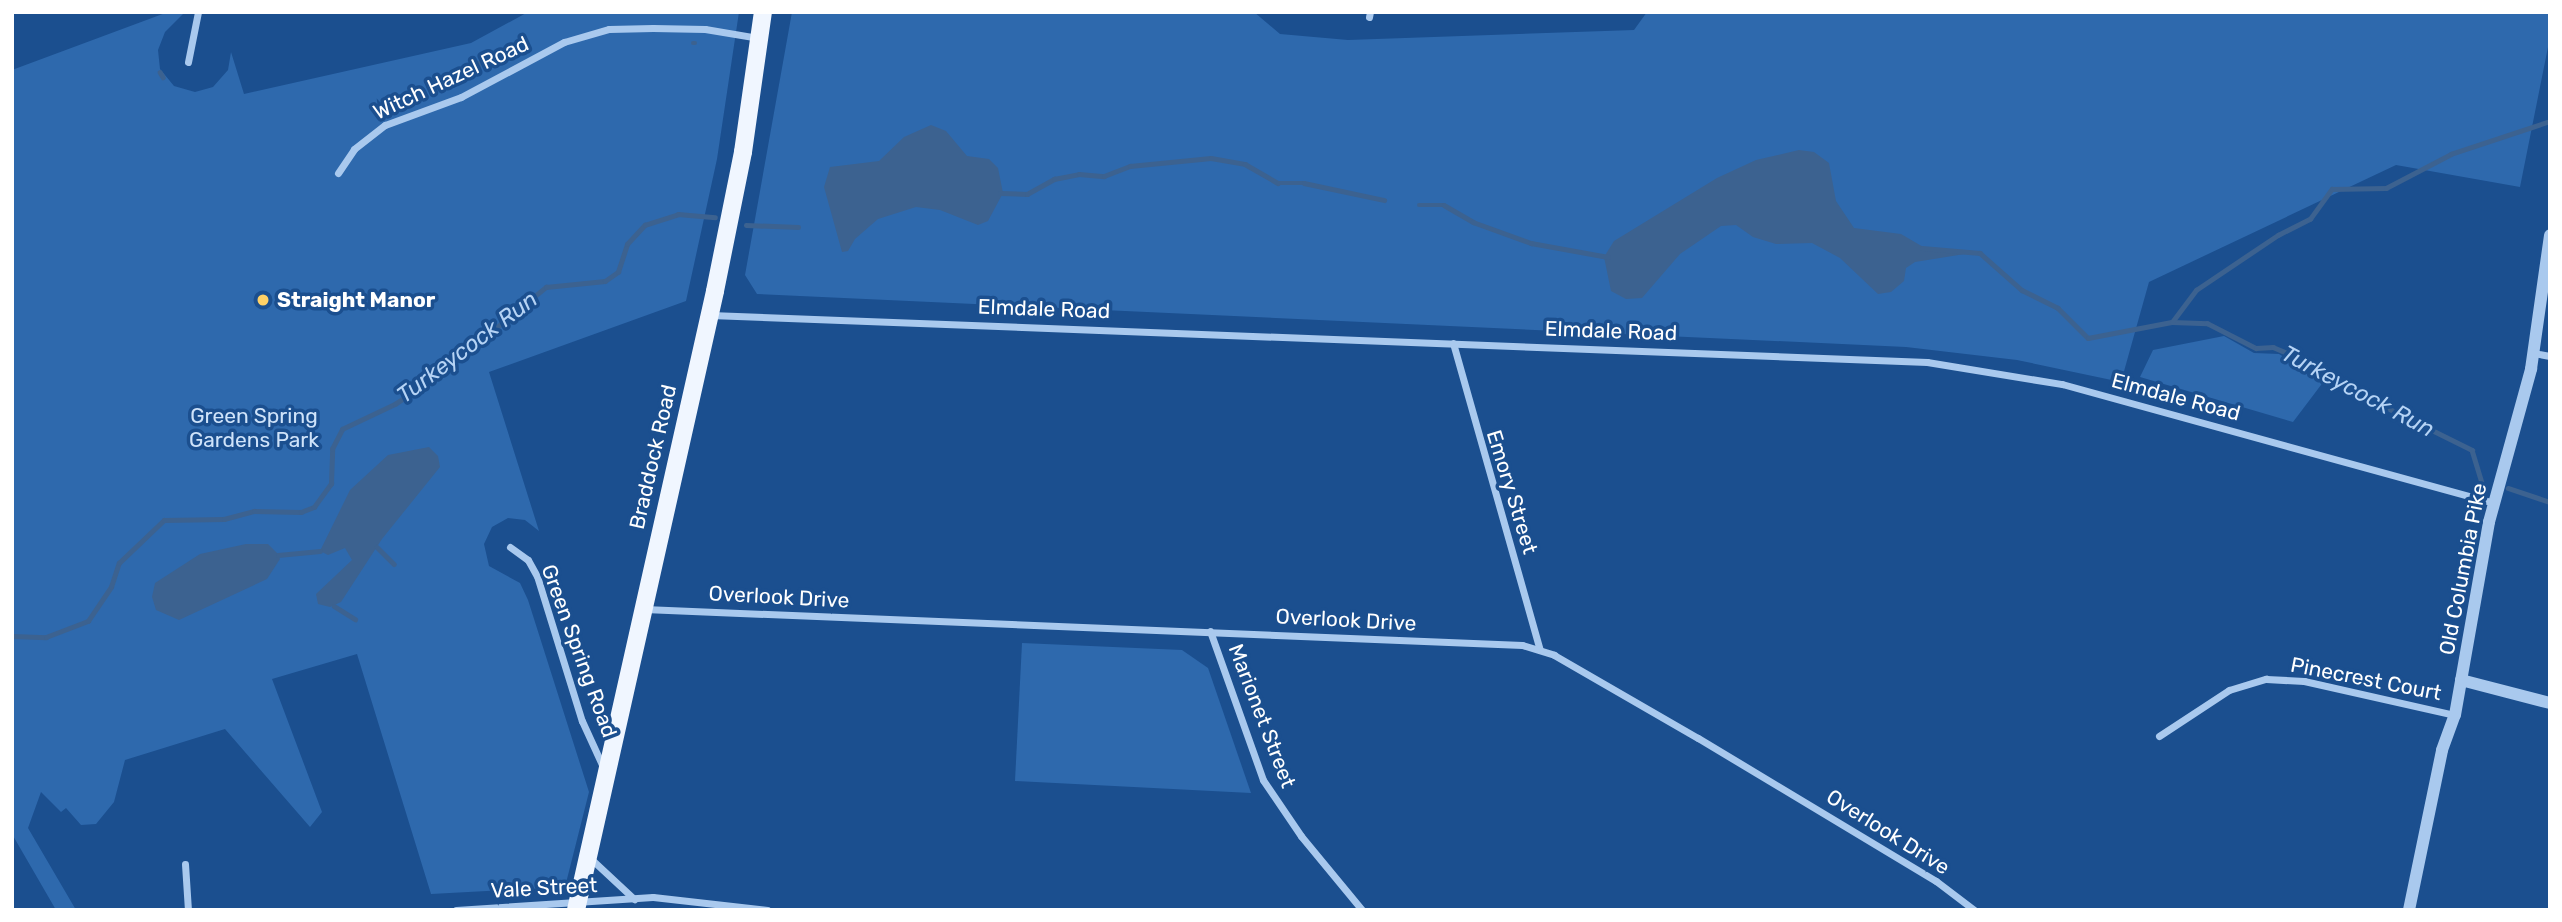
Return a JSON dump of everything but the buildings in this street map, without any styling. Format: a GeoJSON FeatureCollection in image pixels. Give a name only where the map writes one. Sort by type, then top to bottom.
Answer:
{"type":"FeatureCollection","features":[{"type":"Feature","properties":{"kind":"main road","name":"Braddock Road"},"geometry":{"type":"LineString","coordinates":[[577,908],[743,152],[763,12]]}},
{"type":"Feature","properties":{"kind":"street"},"geometry":{"type":"LineString","coordinates":[[188,62],[198,12]]}},
{"type":"Feature","properties":{"kind":"street","name":"Witch Hazel Road"},"geometry":{"type":"LineString","coordinates":[[338,173],[354,149],[385,125],[461,97],[565,42],[610,29],[653,28],[760,38]]}},
{"type":"Feature","properties":{"kind":"street","name":"Old Columbia Pike"},"geometry":{"type":"LineString","coordinates":[[2409,910],[2442,750],[2455,715],[2493,503],[2533,353],[2550,235]]}},
{"type":"Feature","properties":{"kind":"street","name":"Elmdale Road"},"geometry":{"type":"LineString","coordinates":[[709,315],[1838,357],[1979,368],[2062,384],[2493,503]]}},
{"type":"Feature","properties":{"kind":"street","name":"Emory Street"},"geometry":{"type":"LineString","coordinates":[[1453,343],[1540,650]]}},
{"type":"Feature","properties":{"kind":"street"},"geometry":{"type":"LineString","coordinates":[[2533,353],[2550,356]]}},
{"type":"Feature","properties":{"kind":"street","name":"Green Spring Road"},"geometry":{"type":"LineString","coordinates":[[510,547],[528,561],[537,576],[582,720],[606,773]]}},
{"type":"Feature","properties":{"kind":"street","name":"Overlook Drive"},"geometry":{"type":"LineString","coordinates":[[643,609],[1480,642],[1540,650],[1818,809],[1974,910]]}},
{"type":"Feature","properties":{"kind":"street","name":"Marionet Street"},"geometry":{"type":"LineString","coordinates":[[1210,631],[1268,788],[1362,910]]}},
{"type":"Feature","properties":{"kind":"street","name":"Pinecrest Court"},"geometry":{"type":"LineString","coordinates":[[2159,736],[2229,690],[2266,679],[2304,681],[2455,715]]}},
{"type":"Feature","properties":{"kind":"street"},"geometry":{"type":"LineString","coordinates":[[2461,680],[2550,703]]}},
{"type":"Feature","properties":{"kind":"street","name":"Vale Street"},"geometry":{"type":"LineString","coordinates":[[589,856],[634,899]]}},
{"type":"Feature","properties":{"kind":"street"},"geometry":{"type":"LineString","coordinates":[[185,864],[188,910]]}},
{"type":"Feature","properties":{"kind":"street","name":"Vale Street"},"geometry":{"type":"LineString","coordinates":[[456,910],[577,908],[634,899],[692,899],[767,910]]}},
{"type":"Feature","properties":{"kind":"green space","name":"Green Spring Gardens Park"},"geometry":{"type":"Polygon","coordinates":[[[168,12],[185,12],[165,32],[158,50],[160,69],[174,86],[195,92],[213,87],[228,70],[231,52],[244,94],[471,43],[528,12],[739,12],[717,159],[686,301],[489,372],[539,531],[525,520],[508,518],[492,527],[484,544],[489,566],[520,583],[528,600],[589,792],[565,887],[431,894],[357,654],[272,679],[322,812],[310,827],[225,729],[125,760],[114,802],[96,824],[81,825],[66,808],[61,812],[41,792],[28,828],[76,910],[56,910],[12,834],[12,70],[168,12]]]}},
{"type":"Feature","properties":{"kind":"green space"},"geometry":{"type":"Polygon","coordinates":[[[792,12],[1254,12],[1280,34],[1348,40],[1634,30],[1647,12],[2550,12],[2550,37],[2520,187],[2396,165],[2149,282],[2121,382],[2017,360],[1906,347],[757,294],[745,275],[792,12]]]}},
{"type":"Feature","properties":{"kind":"green space"},"geometry":{"type":"Polygon","coordinates":[[[2224,336],[2254,353],[2279,354],[2324,381],[2293,422],[2140,377],[2153,350],[2224,336]]]}},
{"type":"Feature","properties":{"kind":"green space"},"geometry":{"type":"Polygon","coordinates":[[[1022,643],[1182,650],[1208,668],[1251,793],[1015,781],[1022,643]]]}},
{"type":"Feature","properties":{"kind":"shaded area"},"geometry":{"type":"Polygon","coordinates":[[[931,125],[946,131],[967,156],[989,159],[998,168],[1003,193],[988,221],[978,225],[940,210],[916,207],[878,219],[855,239],[848,251],[842,252],[824,187],[830,167],[879,161],[904,137],[931,125]]]}},
{"type":"Feature","properties":{"kind":"shaded area"},"geometry":{"type":"Polygon","coordinates":[[[1799,150],[1814,152],[1829,163],[1836,201],[1854,228],[1901,234],[1925,248],[1971,253],[1915,262],[1906,268],[1904,281],[1891,292],[1878,294],[1840,258],[1812,243],[1776,244],[1753,237],[1736,225],[1721,226],[1680,254],[1642,298],[1626,299],[1611,291],[1604,257],[1614,241],[1717,178],[1756,160],[1799,150]]]}},
{"type":"Feature","properties":{"kind":"shaded area"},"geometry":{"type":"Polygon","coordinates":[[[429,447],[438,456],[440,467],[382,539],[341,602],[330,607],[318,604],[316,594],[352,560],[345,548],[328,555],[320,551],[350,490],[388,455],[429,447]]]}},
{"type":"Feature","properties":{"kind":"shaded area"},"geometry":{"type":"Polygon","coordinates":[[[246,544],[268,544],[277,553],[280,559],[267,579],[179,620],[156,610],[152,597],[155,583],[200,554],[246,544]]]}},
{"type":"Feature","properties":{"kind":"waterway"},"geometry":{"type":"LineString","coordinates":[[478,63],[479,68]]}},
{"type":"Feature","properties":{"kind":"waterway"},"geometry":{"type":"LineString","coordinates":[[160,72],[163,77]]}},
{"type":"Feature","properties":{"kind":"waterway","name":"Turkeycock Run"},"geometry":{"type":"LineString","coordinates":[[2172,322],[2196,290],[2278,235],[2310,219],[2332,189],[2386,188],[2451,154],[2550,121]]}},
{"type":"Feature","properties":{"kind":"waterway","name":"Turkeycock Run"},"geometry":{"type":"LineString","coordinates":[[1000,193],[1027,194],[1054,179],[1079,174],[1104,176],[1130,166],[1211,158],[1245,164],[1278,183],[1304,183],[1384,200]]}},
{"type":"Feature","properties":{"kind":"waterway","name":"Turkeycock Run"},"geometry":{"type":"LineString","coordinates":[[1419,205],[1444,205],[1473,222],[1531,243],[1608,257]]}},
{"type":"Feature","properties":{"kind":"waterway","name":"Turkeycock Run"},"geometry":{"type":"LineString","coordinates":[[12,636],[46,637],[88,621],[111,587],[119,563],[164,520],[224,519],[254,511],[301,512],[314,507],[331,484],[332,449],[342,429],[395,404],[436,377],[546,287],[605,281],[618,272],[627,244],[645,225],[678,214],[715,217]]}},
{"type":"Feature","properties":{"kind":"waterway","name":"Turkeycock Run"},"geometry":{"type":"LineString","coordinates":[[746,225],[798,227]]}},
{"type":"Feature","properties":{"kind":"waterway","name":"Turkeycock Run"},"geometry":{"type":"LineString","coordinates":[[1922,248],[1980,253],[2022,290],[2058,308],[2088,338],[2172,322],[2207,323],[2256,348],[2273,347],[2294,356],[2321,375],[2472,450],[2483,485]]}},
{"type":"Feature","properties":{"kind":"waterway","name":"Turkeycock Run"},"geometry":{"type":"LineString","coordinates":[[2508,488],[2550,502]]}},
{"type":"Feature","properties":{"kind":"waterway"},"geometry":{"type":"LineString","coordinates":[[377,547],[394,564]]}},
{"type":"Feature","properties":{"kind":"waterway"},"geometry":{"type":"LineString","coordinates":[[278,555],[320,551]]}},
{"type":"Feature","properties":{"kind":"waterway"},"geometry":{"type":"LineString","coordinates":[[334,606],[355,619]]}},
{"type":"Feature","properties":{"kind":"place","name":"Straight Manor"},"geometry":{"type":"Point","coordinates":[263,300]}}]}
